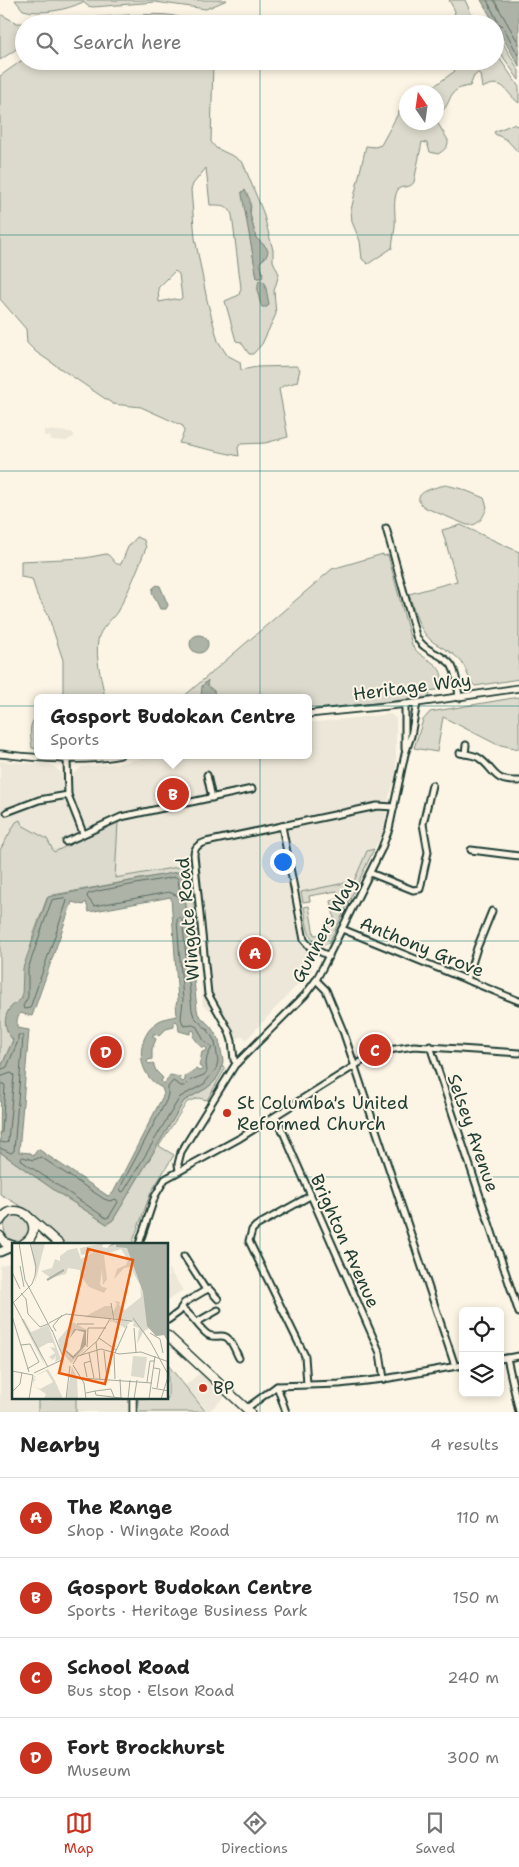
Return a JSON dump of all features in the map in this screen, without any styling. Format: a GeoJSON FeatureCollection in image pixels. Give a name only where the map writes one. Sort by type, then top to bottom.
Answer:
{"type":"FeatureCollection","features":[{"type":"Feature","properties":{"kind":"main road"},"geometry":{"type":"LineString","coordinates":[[0,1221],[4,1212],[18,1211],[28,1216],[59,1243]]}},
{"type":"Feature","properties":{"kind":"main road"},"geometry":{"type":"LineString","coordinates":[[24,1243],[30,1239],[33,1233],[33,1224],[28,1216]]}},
{"type":"Feature","properties":{"kind":"main road"},"geometry":{"type":"LineString","coordinates":[[0,1236],[5,1242],[12,1245]]}},
{"type":"Feature","properties":{"kind":"main road"},"geometry":{"type":"LineString","coordinates":[[0,1252],[12,1247]]}},
{"type":"Feature","properties":{"kind":"main road"},"geometry":{"type":"LineString","coordinates":[[169,1337],[248,1410]]}},
{"type":"Feature","properties":{"kind":"street"},"geometry":{"type":"LineString","coordinates":[[386,528],[416,636],[423,646],[446,660],[452,666],[459,698]]}},
{"type":"Feature","properties":{"kind":"street","name":"Heritage Way"},"geometry":{"type":"LineString","coordinates":[[312,714],[459,698],[519,688]]}},
{"type":"Feature","properties":{"kind":"street","name":"Gunners Way"},"geometry":{"type":"LineString","coordinates":[[180,1171],[178,1164],[181,1152],[237,1063],[299,1001],[316,980],[329,956],[370,874],[389,829],[405,754],[413,729],[417,703]]}},
{"type":"Feature","properties":{"kind":"street","name":"Gunners Way"},"geometry":{"type":"LineString","coordinates":[[405,704],[405,754]]}},
{"type":"Feature","properties":{"kind":"street"},"geometry":{"type":"LineString","coordinates":[[466,745],[462,753],[479,757],[493,774],[502,779],[519,781]]}},
{"type":"Feature","properties":{"kind":"street"},"geometry":{"type":"LineString","coordinates":[[0,754],[34,757]]}},
{"type":"Feature","properties":{"kind":"street"},"geometry":{"type":"LineString","coordinates":[[56,759],[86,759]]}},
{"type":"Feature","properties":{"kind":"street"},"geometry":{"type":"LineString","coordinates":[[67,760],[68,795],[83,833]]}},
{"type":"Feature","properties":{"kind":"street"},"geometry":{"type":"LineString","coordinates":[[207,775],[212,798]]}},
{"type":"Feature","properties":{"kind":"street"},"geometry":{"type":"LineString","coordinates":[[370,874],[413,890],[421,888],[428,852],[423,824],[432,785]]}},
{"type":"Feature","properties":{"kind":"street"},"geometry":{"type":"LineString","coordinates":[[66,842],[120,817],[252,789]]}},
{"type":"Feature","properties":{"kind":"street"},"geometry":{"type":"LineString","coordinates":[[7,812],[39,800],[68,795]]}},
{"type":"Feature","properties":{"kind":"street","name":"Wingate Road"},"geometry":{"type":"LineString","coordinates":[[237,1063],[234,1060],[229,1031],[209,997],[194,851],[203,844],[282,826],[377,806],[394,807]]}},
{"type":"Feature","properties":{"kind":"street"},"geometry":{"type":"LineString","coordinates":[[282,826],[304,940],[310,947],[329,956]]}},
{"type":"Feature","properties":{"kind":"street"},"geometry":{"type":"LineString","coordinates":[[471,850],[519,856]]}},
{"type":"Feature","properties":{"kind":"street"},"geometry":{"type":"LineString","coordinates":[[467,980],[492,911]]}},
{"type":"Feature","properties":{"kind":"street","name":"Anthony Grove"},"geometry":{"type":"LineString","coordinates":[[342,929],[519,1001]]}},
{"type":"Feature","properties":{"kind":"street"},"geometry":{"type":"LineString","coordinates":[[316,980],[326,990],[354,1065],[456,1366]]}},
{"type":"Feature","properties":{"kind":"street"},"geometry":{"type":"LineString","coordinates":[[139,1243],[160,1186],[166,1179],[240,1138],[354,1065],[389,1050],[414,1046],[519,1054]]}},
{"type":"Feature","properties":{"kind":"street","name":"Selsey Avenue"},"geometry":{"type":"LineString","coordinates":[[430,1046],[519,1313]]}},
{"type":"Feature","properties":{"kind":"street","name":"Brighton Avenue"},"geometry":{"type":"LineString","coordinates":[[276,1116],[380,1353],[384,1379]]}},
{"type":"Feature","properties":{"kind":"street"},"geometry":{"type":"LineString","coordinates":[[307,1384],[305,1356],[248,1241],[252,1230],[256,1226],[310,1196]]}},
{"type":"Feature","properties":{"kind":"street"},"geometry":{"type":"LineString","coordinates":[[184,1256],[206,1290]]}},
{"type":"Feature","properties":{"kind":"street"},"geometry":{"type":"LineString","coordinates":[[169,1319],[179,1312],[184,1303],[209,1288],[218,1299]]}},
{"type":"Feature","properties":{"kind":"street"},"geometry":{"type":"LineString","coordinates":[[181,1308],[210,1336],[224,1336],[228,1338],[239,1358]]}},
{"type":"Feature","properties":{"kind":"street"},"geometry":{"type":"LineString","coordinates":[[197,1322],[218,1310]]}},
{"type":"Feature","properties":{"kind":"street"},"geometry":{"type":"LineString","coordinates":[[504,1358],[519,1356]]}},
{"type":"Feature","properties":{"kind":"street"},"geometry":{"type":"LineString","coordinates":[[507,1358],[519,1412]]}},
{"type":"Feature","properties":{"kind":"street"},"geometry":{"type":"LineString","coordinates":[[248,1410],[277,1386],[339,1384],[384,1379],[459,1366]]}},
{"type":"Feature","properties":{"kind":"street"},"geometry":{"type":"LineString","coordinates":[[277,1386],[286,1412]]}},
{"type":"Feature","properties":{"kind":"shaded area"},"geometry":{"type":"Polygon","coordinates":[[[15,0],[227,0],[206,9],[155,2],[93,7],[83,2],[62,9],[38,12],[23,10],[15,0]]]}},
{"type":"Feature","properties":{"kind":"shaded area"},"geometry":{"type":"Polygon","coordinates":[[[449,0],[465,0],[472,15],[454,15],[455,11],[449,0]]]}},
{"type":"Feature","properties":{"kind":"shaded area"},"geometry":{"type":"Polygon","coordinates":[[[0,14],[15,22],[15,50],[0,60],[0,14]]]}},
{"type":"Feature","properties":{"kind":"shaded area"},"geometry":{"type":"Polygon","coordinates":[[[154,14],[171,15],[129,15],[154,14]]]}},
{"type":"Feature","properties":{"kind":"shaded area"},"geometry":{"type":"Polygon","coordinates":[[[504,45],[519,71],[519,80],[504,58],[504,45]]]}},
{"type":"Feature","properties":{"kind":"shaded area"},"geometry":{"type":"Polygon","coordinates":[[[15,65],[15,70],[213,70],[211,142],[216,148],[243,163],[263,212],[273,250],[273,261],[279,274],[274,291],[276,314],[262,344],[253,354],[249,354],[241,342],[236,341],[225,301],[239,295],[241,288],[232,215],[231,211],[226,207],[210,205],[206,168],[193,184],[191,190],[195,238],[207,300],[218,341],[227,355],[240,362],[241,370],[257,367],[296,366],[300,369],[297,382],[279,389],[288,437],[265,443],[240,444],[238,448],[239,456],[179,443],[184,432],[183,426],[141,407],[113,404],[36,352],[27,343],[26,329],[0,299],[0,76],[15,65]],[[242,192],[257,278],[263,273],[260,262],[266,257],[266,247],[256,238],[250,214],[251,206],[242,192]],[[175,271],[158,288],[159,302],[182,298],[179,274],[175,271]]]}},
{"type":"Feature","properties":{"kind":"shaded area"},"geometry":{"type":"Polygon","coordinates":[[[504,65],[519,87],[519,103],[500,85],[495,84],[482,88],[480,74],[478,73],[474,76],[470,86],[453,93],[444,109],[444,85],[436,85],[454,70],[504,70],[504,65]]]}},
{"type":"Feature","properties":{"kind":"shaded area"},"geometry":{"type":"Polygon","coordinates":[[[399,112],[399,130],[442,130],[448,140],[447,147],[438,154],[430,152],[427,143],[422,142],[414,182],[411,185],[398,189],[396,194],[392,248],[368,264],[362,259],[360,241],[352,222],[351,210],[366,146],[375,147],[381,145],[399,112]]]}},
{"type":"Feature","properties":{"kind":"shaded area"},"geometry":{"type":"Polygon","coordinates":[[[513,124],[519,127],[519,153],[507,140],[494,132],[513,124]]]}},
{"type":"Feature","properties":{"kind":"shaded area"},"geometry":{"type":"Polygon","coordinates":[[[44,430],[71,432],[74,434],[74,437],[66,441],[53,440],[50,436],[44,436],[44,430]]]}},
{"type":"Feature","properties":{"kind":"shaded area"},"geometry":{"type":"Polygon","coordinates":[[[446,485],[484,498],[487,507],[478,523],[467,525],[426,508],[420,503],[420,495],[424,492],[446,485]]]}},
{"type":"Feature","properties":{"kind":"shaded area"},"geometry":{"type":"Polygon","coordinates":[[[461,525],[519,552],[519,679],[475,686],[459,659],[433,642],[424,632],[418,620],[409,594],[457,581],[442,530],[461,525]]]}},
{"type":"Feature","properties":{"kind":"shaded area"},"geometry":{"type":"Polygon","coordinates":[[[137,537],[144,540],[146,548],[133,581],[121,604],[99,636],[97,647],[98,662],[104,694],[63,694],[63,660],[48,615],[37,595],[32,579],[21,577],[21,561],[85,558],[106,554],[116,564],[121,564],[128,547],[137,537]]]}},
{"type":"Feature","properties":{"kind":"shaded area"},"geometry":{"type":"Polygon","coordinates":[[[383,554],[383,556],[388,555],[412,645],[416,651],[438,667],[441,672],[441,689],[429,691],[430,697],[312,710],[312,694],[187,694],[332,569],[383,554]]]}},
{"type":"Feature","properties":{"kind":"shaded area"},"geometry":{"type":"Polygon","coordinates":[[[519,697],[519,749],[496,744],[443,717],[437,752],[414,748],[423,720],[430,712],[519,697]]]}},
{"type":"Feature","properties":{"kind":"shaded area"},"geometry":{"type":"Polygon","coordinates":[[[391,714],[396,719],[396,774],[389,797],[383,832],[374,849],[367,851],[354,881],[291,894],[299,937],[303,946],[310,952],[312,972],[300,973],[300,982],[246,1040],[243,1036],[229,1041],[220,1021],[211,1010],[203,1006],[192,875],[115,878],[118,822],[54,852],[47,839],[22,825],[20,820],[16,822],[0,850],[0,761],[50,765],[60,772],[74,773],[82,767],[121,763],[138,759],[312,759],[312,723],[391,714]]]}},
{"type":"Feature","properties":{"kind":"shaded area"},"geometry":{"type":"Polygon","coordinates":[[[34,720],[34,748],[32,748],[32,722],[34,720]]]}},
{"type":"Feature","properties":{"kind":"shaded area"},"geometry":{"type":"Polygon","coordinates":[[[20,820],[22,825],[47,839],[54,852],[118,822],[115,878],[184,866],[192,874],[196,935],[189,936],[183,878],[179,872],[53,895],[47,898],[33,936],[22,998],[8,1018],[7,1028],[13,1040],[1,1067],[0,1079],[0,850],[16,822],[20,820]]]}},
{"type":"Feature","properties":{"kind":"shaded area"},"geometry":{"type":"Polygon","coordinates":[[[374,849],[329,943],[322,946],[313,940],[310,935],[304,907],[309,906],[314,935],[323,934],[328,931],[327,925],[335,923],[331,901],[338,899],[337,891],[309,896],[310,901],[303,902],[301,892],[354,881],[367,851],[374,849]]]}},
{"type":"Feature","properties":{"kind":"shaded area"},"geometry":{"type":"Polygon","coordinates":[[[223,1066],[225,1069],[207,1100],[198,1098],[187,1102],[159,1146],[174,1155],[151,1192],[132,1243],[63,1243],[27,1210],[0,1194],[0,1152],[107,1224],[113,1220],[184,1101],[207,1088],[215,1081],[223,1066]]]}},
{"type":"Feature","properties":{"kind":"shaded area"},"geometry":{"type":"Polygon","coordinates":[[[17,1215],[26,1219],[30,1228],[26,1237],[17,1241],[8,1237],[4,1228],[8,1219],[17,1215]]]}},
{"type":"Feature","properties":{"kind":"shaded area"},"geometry":{"type":"Polygon","coordinates":[[[12,1262],[12,1400],[128,1400],[128,1412],[0,1412],[0,1266],[12,1262]]]}},
{"type":"Feature","properties":{"kind":"shaded area"},"geometry":{"type":"Polygon","coordinates":[[[169,1269],[183,1290],[169,1299],[169,1269]]]}},
{"type":"Feature","properties":{"kind":"shaded area"},"geometry":{"type":"Polygon","coordinates":[[[169,1366],[206,1412],[138,1412],[138,1400],[169,1400],[169,1366]]]}},
{"type":"Feature","properties":{"kind":"shaded area"},"geometry":{"type":"Polygon","coordinates":[[[201,1372],[226,1396],[208,1412],[185,1386],[201,1372]]]}},
{"type":"Feature","properties":{"kind":"shaded area"},"geometry":{"type":"Polygon","coordinates":[[[38,1400],[76,1400],[76,1412],[38,1412],[38,1400]]]}},
{"type":"Feature","properties":{"kind":"water"},"geometry":{"type":"Polygon","coordinates":[[[481,0],[519,0],[519,66],[504,40],[504,15],[490,15],[481,0]]]}},
{"type":"Feature","properties":{"kind":"water"},"geometry":{"type":"Polygon","coordinates":[[[245,190],[250,200],[250,214],[256,238],[268,251],[267,255],[260,262],[262,278],[257,278],[242,195],[242,192],[245,190]]]}},
{"type":"Feature","properties":{"kind":"water"},"geometry":{"type":"Polygon","coordinates":[[[259,281],[265,283],[269,304],[267,307],[262,307],[260,301],[259,281]]]}},
{"type":"Feature","properties":{"kind":"water"},"geometry":{"type":"Polygon","coordinates":[[[157,585],[160,586],[168,605],[166,609],[160,609],[152,592],[153,588],[157,585]]]}},
{"type":"Feature","properties":{"kind":"water"},"geometry":{"type":"Polygon","coordinates":[[[199,635],[207,640],[208,644],[203,652],[199,653],[191,648],[190,644],[195,636],[199,635]]]}},
{"type":"Feature","properties":{"kind":"water"},"geometry":{"type":"Polygon","coordinates":[[[208,680],[207,685],[215,694],[201,694],[202,686],[208,680]]]}},
{"type":"Feature","properties":{"kind":"water"},"geometry":{"type":"Polygon","coordinates":[[[177,872],[180,873],[183,878],[198,1014],[211,1027],[219,1040],[223,1061],[221,1071],[215,1081],[207,1088],[184,1101],[113,1220],[107,1224],[0,1152],[1,1067],[13,1040],[5,1023],[9,1010],[22,998],[23,968],[48,897],[177,872]],[[171,897],[89,912],[86,902],[83,905],[72,902],[32,1016],[20,1013],[17,1020],[17,1028],[29,1030],[19,1152],[31,1153],[33,1156],[38,1149],[108,1196],[113,1193],[164,1094],[162,1088],[153,1082],[147,1074],[141,1056],[145,1036],[151,1028],[161,1020],[177,1016],[176,1003],[178,1001],[171,897]],[[176,1021],[174,1027],[166,1029],[159,1036],[153,1034],[153,1037],[156,1039],[152,1049],[152,1059],[147,1062],[149,1064],[153,1063],[156,1071],[163,1078],[161,1081],[163,1083],[165,1083],[170,1075],[180,1077],[183,1082],[185,1076],[196,1069],[202,1070],[199,1066],[202,1052],[207,1049],[201,1047],[193,1036],[194,1031],[192,1030],[190,1034],[179,1031],[176,1021]]]}},
{"type":"Feature","properties":{"kind":"place","name":"Gosport Budokan Centre"},"geometry":{"type":"Point","coordinates":[173,794]}},
{"type":"Feature","properties":{"kind":"place","name":"The Range"},"geometry":{"type":"Point","coordinates":[255,953]}},
{"type":"Feature","properties":{"kind":"place","name":"School Road"},"geometry":{"type":"Point","coordinates":[375,1050]}},
{"type":"Feature","properties":{"kind":"place","name":"Fort Brockhurst"},"geometry":{"type":"Point","coordinates":[106,1052]}},
{"type":"Feature","properties":{"kind":"place","name":"St Columba's United Reformed Church"},"geometry":{"type":"Point","coordinates":[227,1113]}},
{"type":"Feature","properties":{"kind":"place","name":"BP"},"geometry":{"type":"Point","coordinates":[203,1388]}}]}
